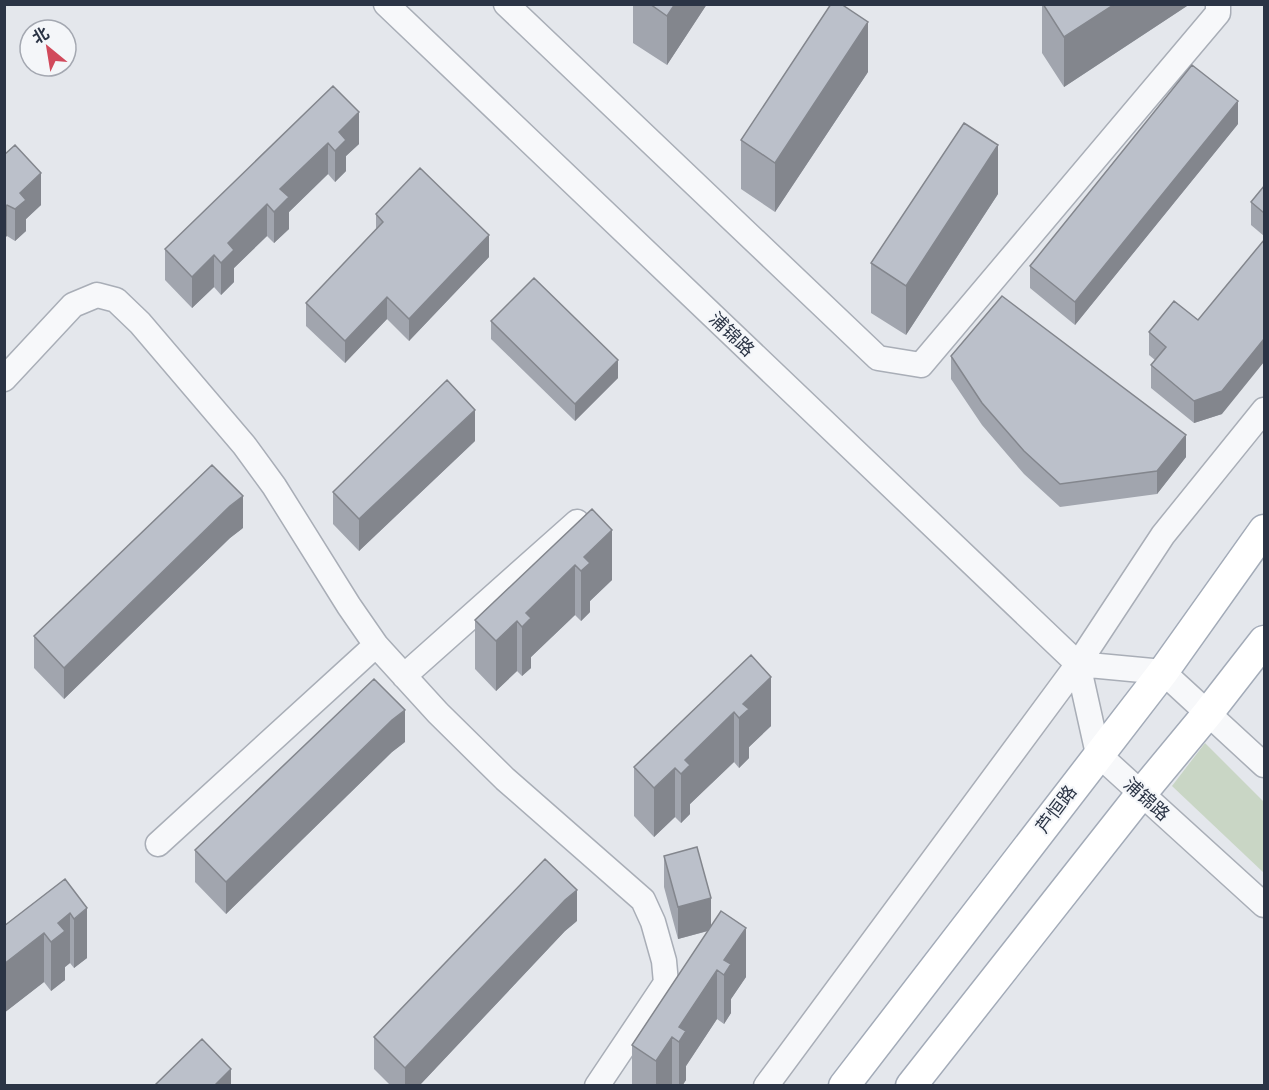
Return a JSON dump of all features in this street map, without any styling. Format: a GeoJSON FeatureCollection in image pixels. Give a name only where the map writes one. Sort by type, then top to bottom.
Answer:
{"type":"FeatureCollection","features":[{"type":"Feature","properties":{"kind":"main road","name":"芦恒路"},"geometry":{"type":"LineString","coordinates":[[844,1086],[1162,672],[1264,530]]}},
{"type":"Feature","properties":{"kind":"main road"},"geometry":{"type":"LineString","coordinates":[[911,1086],[1264,640]]}},
{"type":"Feature","properties":{"kind":"street","name":"浦锦路"},"geometry":{"type":"LineString","coordinates":[[386,4],[1078,664]]}},
{"type":"Feature","properties":{"kind":"street"},"geometry":{"type":"LineString","coordinates":[[506,4],[878,358],[921,365],[1218,13],[1218,4]]}},
{"type":"Feature","properties":{"kind":"street"},"geometry":{"type":"LineString","coordinates":[[4,380],[73,305],[97,296],[116,300],[140,323],[244,445],[274,486],[376,645],[505,778],[643,900],[653,922],[664,961],[666,982],[597,1086]]}},
{"type":"Feature","properties":{"kind":"street"},"geometry":{"type":"LineString","coordinates":[[766,1086],[1078,664],[1163,535],[1264,410]]}},
{"type":"Feature","properties":{"kind":"street"},"geometry":{"type":"LineString","coordinates":[[404,676],[577,522]]}},
{"type":"Feature","properties":{"kind":"street"},"geometry":{"type":"LineString","coordinates":[[158,844],[376,645]]}},
{"type":"Feature","properties":{"kind":"street"},"geometry":{"type":"LineString","coordinates":[[1078,664],[1162,672],[1264,765]]}},
{"type":"Feature","properties":{"kind":"street"},"geometry":{"type":"LineString","coordinates":[[1078,664],[1098,754]]}},
{"type":"Feature","properties":{"kind":"street","name":"浦锦路"},"geometry":{"type":"LineString","coordinates":[[1098,754],[1264,905]]}},
{"type":"Feature","properties":{"kind":"green space"},"geometry":{"type":"Polygon","coordinates":[[[1205,743],[1264,802],[1264,873],[1172,786],[1205,743]]]}},
{"type":"Feature","properties":{"kind":"building"},"geometry":{"type":"Polygon","coordinates":[[[650,4],[675,4],[667,16],[650,4]]]}},
{"type":"Feature","properties":{"kind":"building"},"geometry":{"type":"Polygon","coordinates":[[[831,4],[841,4],[868,22],[775,163],[741,140],[831,4]]]}},
{"type":"Feature","properties":{"kind":"building"},"geometry":{"type":"Polygon","coordinates":[[[1043,4],[1115,4],[1064,37],[1043,4]]]}},
{"type":"Feature","properties":{"kind":"building"},"geometry":{"type":"Polygon","coordinates":[[[1192,65],[1238,101],[1075,302],[1030,266],[1192,65]]]}},
{"type":"Feature","properties":{"kind":"building"},"geometry":{"type":"Polygon","coordinates":[[[333,86],[359,112],[339,132],[346,140],[335,151],[328,143],[280,189],[289,197],[274,212],[267,204],[228,243],[234,250],[221,263],[214,255],[192,277],[165,249],[333,86]]]}},
{"type":"Feature","properties":{"kind":"building"},"geometry":{"type":"Polygon","coordinates":[[[964,123],[998,145],[906,286],[871,263],[964,123]]]}},
{"type":"Feature","properties":{"kind":"building"},"geometry":{"type":"Polygon","coordinates":[[[15,145],[41,173],[20,193],[26,200],[15,209],[7,205],[4,207],[4,155],[15,145]]]}},
{"type":"Feature","properties":{"kind":"building"},"geometry":{"type":"Polygon","coordinates":[[[420,168],[489,235],[409,319],[387,297],[345,341],[306,303],[383,222],[376,214],[420,168]]]}},
{"type":"Feature","properties":{"kind":"building"},"geometry":{"type":"Polygon","coordinates":[[[1264,186],[1264,213],[1251,202],[1264,186]]]}},
{"type":"Feature","properties":{"kind":"building"},"geometry":{"type":"Polygon","coordinates":[[[1264,240],[1264,339],[1222,391],[1194,401],[1151,365],[1166,347],[1149,332],[1174,301],[1198,320],[1264,240]]]}},
{"type":"Feature","properties":{"kind":"building"},"geometry":{"type":"Polygon","coordinates":[[[534,278],[618,360],[575,404],[491,321],[534,278]]]}},
{"type":"Feature","properties":{"kind":"building"},"geometry":{"type":"Polygon","coordinates":[[[1002,296],[1186,435],[1157,471],[1060,484],[1024,451],[982,403],[951,356],[1002,296]]]}},
{"type":"Feature","properties":{"kind":"building"},"geometry":{"type":"Polygon","coordinates":[[[447,380],[475,410],[359,519],[333,492],[447,380]]]}},
{"type":"Feature","properties":{"kind":"building"},"geometry":{"type":"Polygon","coordinates":[[[212,465],[243,496],[64,668],[34,636],[212,465]]]}},
{"type":"Feature","properties":{"kind":"building"},"geometry":{"type":"Polygon","coordinates":[[[592,509],[612,530],[584,557],[590,563],[581,571],[575,565],[526,613],[531,618],[522,627],[517,621],[496,641],[475,620],[592,509]]]}},
{"type":"Feature","properties":{"kind":"building"},"geometry":{"type":"Polygon","coordinates":[[[751,655],[771,677],[743,704],[749,709],[739,718],[734,712],[685,760],[690,765],[681,774],[675,768],[654,788],[634,767],[751,655]]]}},
{"type":"Feature","properties":{"kind":"building"},"geometry":{"type":"Polygon","coordinates":[[[374,679],[405,710],[226,882],[195,850],[374,679]]]}},
{"type":"Feature","properties":{"kind":"building"},"geometry":{"type":"Polygon","coordinates":[[[697,847],[711,898],[678,907],[664,856],[697,847]]]}},
{"type":"Feature","properties":{"kind":"building"},"geometry":{"type":"Polygon","coordinates":[[[545,859],[577,890],[405,1068],[374,1037],[545,859]]]}},
{"type":"Feature","properties":{"kind":"building"},"geometry":{"type":"Polygon","coordinates":[[[65,879],[87,908],[74,919],[70,913],[58,923],[65,931],[51,942],[44,933],[4,964],[4,926],[65,879]]]}},
{"type":"Feature","properties":{"kind":"building"},"geometry":{"type":"Polygon","coordinates":[[[721,911],[746,928],[724,960],[731,964],[724,975],[717,970],[679,1027],[686,1031],[679,1042],[672,1037],[656,1061],[632,1045],[721,911]]]}},
{"type":"Feature","properties":{"kind":"building"},"geometry":{"type":"Polygon","coordinates":[[[202,1039],[231,1069],[214,1086],[154,1086],[202,1039]]]}}]}
